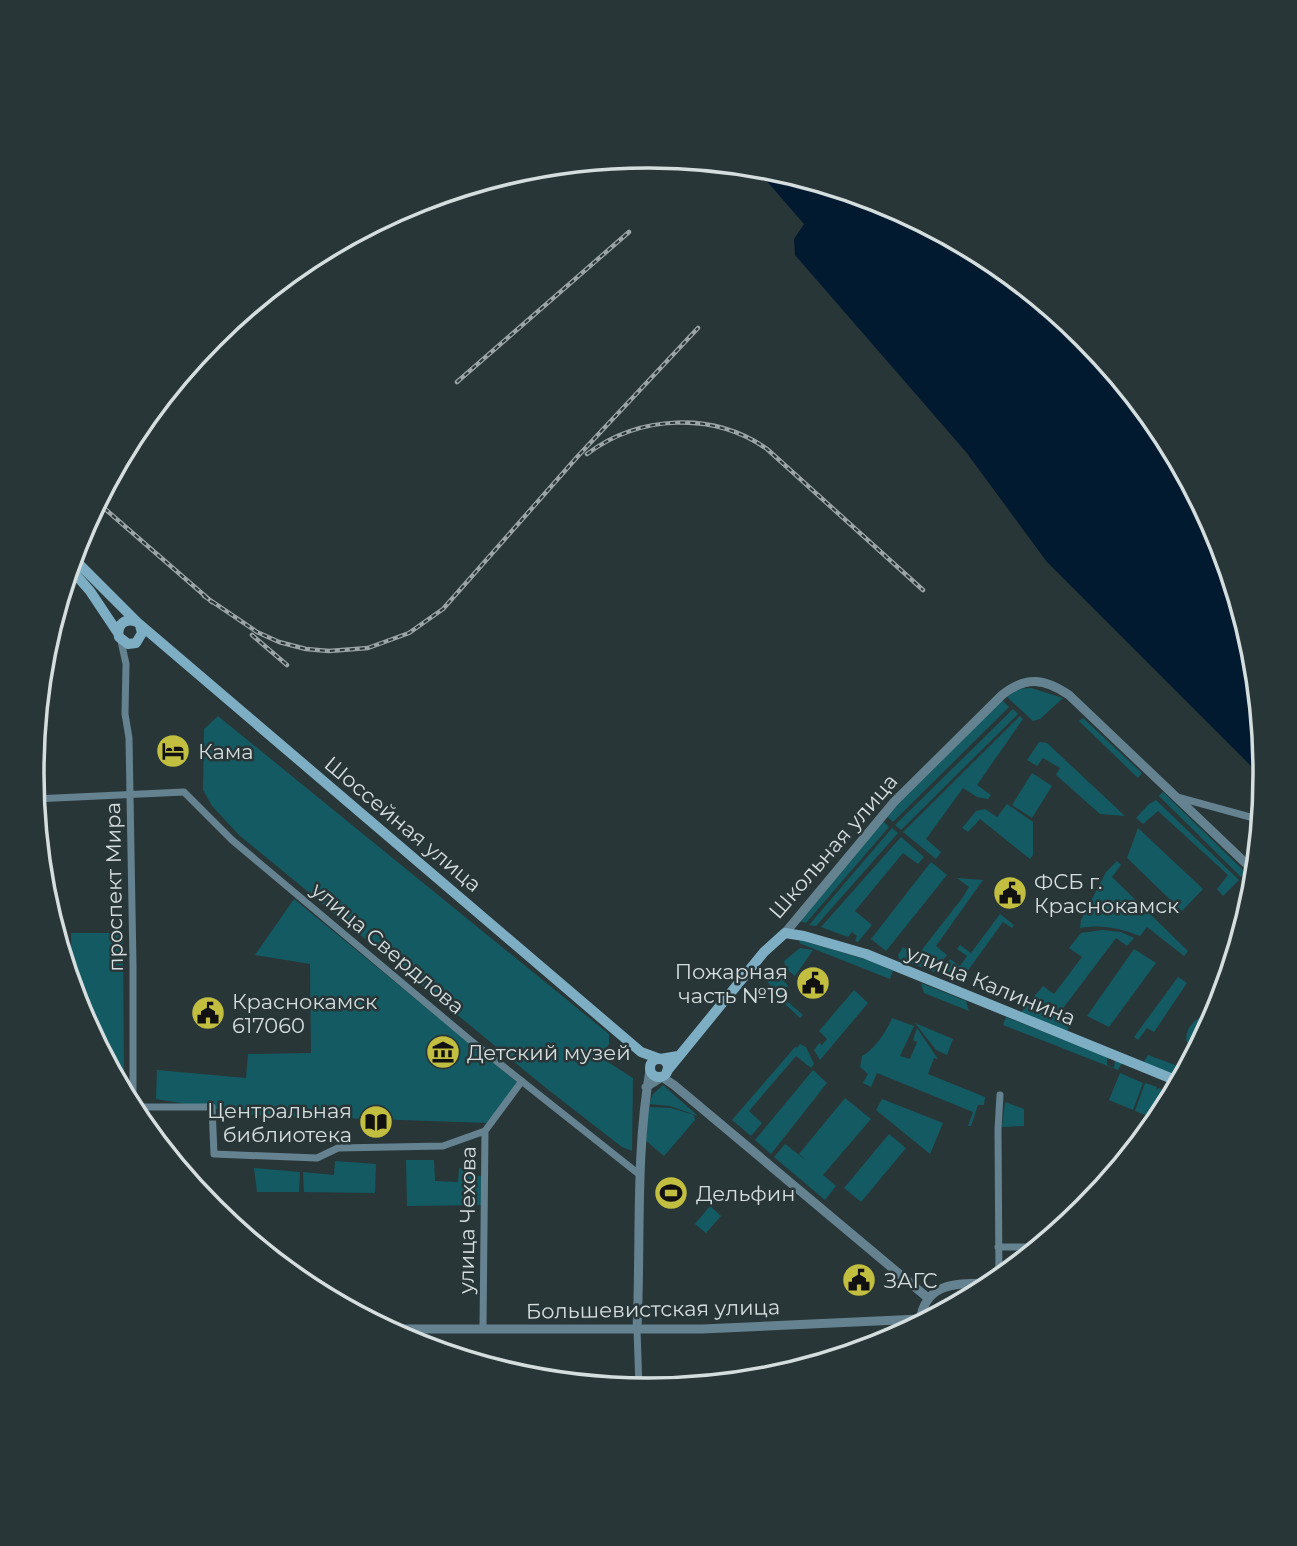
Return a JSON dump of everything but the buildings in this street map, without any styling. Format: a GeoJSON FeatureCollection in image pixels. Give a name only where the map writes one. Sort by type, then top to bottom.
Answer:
{"type":"FeatureCollection","features":[{"type":"Feature","properties":{"kind":"main road","name":"Шоссейная улица"},"geometry":{"type":"LineString","coordinates":[[81,567],[157,641],[641,1052]]}},
{"type":"Feature","properties":{"kind":"main road"},"geometry":{"type":"LineString","coordinates":[[77,577],[90,591],[119,637],[128,644],[145,640],[157,641]]}},
{"type":"Feature","properties":{"kind":"main road"},"geometry":{"type":"LineString","coordinates":[[119,637],[122,623],[130,620],[138,624],[141,636],[136,643]]}},
{"type":"Feature","properties":{"kind":"main road","name":"Школьная улица"},"geometry":{"type":"LineString","coordinates":[[665,1074],[764,952],[785,933]]}},
{"type":"Feature","properties":{"kind":"main road","name":"улица Калинина"},"geometry":{"type":"LineString","coordinates":[[785,933],[841,946],[879,960],[1170,1078]]}},
{"type":"Feature","properties":{"kind":"main road"},"geometry":{"type":"LineString","coordinates":[[641,1052],[660,1059],[667,1065],[665,1074],[653,1076],[641,1052]]}},
{"type":"Feature","properties":{"kind":"main road"},"geometry":{"type":"LineString","coordinates":[[650,1070],[652,1063],[678,1056]]}},
{"type":"Feature","properties":{"kind":"street","name":"проспект Мира"},"geometry":{"type":"LineString","coordinates":[[119,637],[126,664]]}},
{"type":"Feature","properties":{"kind":"street","name":"проспект Мира"},"geometry":{"type":"LineString","coordinates":[[132,1087],[129,738],[125,714],[126,664],[129,652],[136,643]]}},
{"type":"Feature","properties":{"kind":"street","name":"Школьная улица"},"geometry":{"type":"LineString","coordinates":[[785,933],[894,802],[1015,684],[1032,681],[1056,686],[1069,695],[1175,797]]}},
{"type":"Feature","properties":{"kind":"street","name":"улица Свердлова"},"geometry":{"type":"LineString","coordinates":[[129,796],[184,792],[232,840],[470,1040],[640,1175]]}},
{"type":"Feature","properties":{"kind":"street"},"geometry":{"type":"LineString","coordinates":[[45,799],[129,796]]}},
{"type":"Feature","properties":{"kind":"street"},"geometry":{"type":"LineString","coordinates":[[1175,797],[1252,817]]}},
{"type":"Feature","properties":{"kind":"street"},"geometry":{"type":"LineString","coordinates":[[1175,797],[1246,864]]}},
{"type":"Feature","properties":{"kind":"street"},"geometry":{"type":"LineString","coordinates":[[639,1378],[640,1175],[646,1087],[650,1070]]}},
{"type":"Feature","properties":{"kind":"street"},"geometry":{"type":"LineString","coordinates":[[646,1087],[665,1074],[674,1085],[928,1298]]}},
{"type":"Feature","properties":{"kind":"street","name":"улица Чехова"},"geometry":{"type":"LineString","coordinates":[[483,1328],[486,1247],[485,1131],[522,1081]]}},
{"type":"Feature","properties":{"kind":"street"},"geometry":{"type":"LineString","coordinates":[[999,1266],[1000,1094]]}},
{"type":"Feature","properties":{"kind":"street"},"geometry":{"type":"LineString","coordinates":[[145,1108],[212,1107],[214,1154],[317,1158],[338,1147],[443,1146],[485,1131]]}},
{"type":"Feature","properties":{"kind":"street"},"geometry":{"type":"LineString","coordinates":[[998,1247],[1024,1247]]}},
{"type":"Feature","properties":{"kind":"street"},"geometry":{"type":"LineString","coordinates":[[924,1311],[928,1298],[941,1289],[959,1283],[973,1283]]}},
{"type":"Feature","properties":{"kind":"street","name":"Большевистская улица"},"geometry":{"type":"LineString","coordinates":[[410,1329],[702,1329],[900,1323]]}},
{"type":"Feature","properties":{"kind":"shaded area"},"geometry":{"type":"Polygon","coordinates":[[[766,180],[843,200],[880,214],[951,249],[1017,293],[1076,345],[1103,374],[1151,437],[1191,506],[1207,542],[1233,616],[1242,655],[1252,733],[1253,768],[1047,562],[966,452],[795,255],[794,239],[804,224],[766,180]]]}},
{"type":"Feature","properties":{"kind":"shaded area"},"geometry":{"type":"Polygon","coordinates":[[[1031,688],[1063,698],[1040,719],[1033,721],[1007,697],[1017,689],[1031,688]]]}},
{"type":"Feature","properties":{"kind":"shaded area"},"geometry":{"type":"Polygon","coordinates":[[[1002,700],[1009,707],[893,822],[886,816],[1002,700]]]}},
{"type":"Feature","properties":{"kind":"shaded area"},"geometry":{"type":"Polygon","coordinates":[[[1013,709],[1018,714],[901,830],[895,825],[1013,709]]]}},
{"type":"Feature","properties":{"kind":"shaded area"},"geometry":{"type":"Polygon","coordinates":[[[218,716],[609,1034],[609,1044],[600,1057],[633,1078],[632,1151],[622,1147],[546,1088],[239,835],[212,806],[203,790],[204,729],[218,716]]]}},
{"type":"Feature","properties":{"kind":"shaded area"},"geometry":{"type":"Polygon","coordinates":[[[1020,716],[1023,719],[977,785],[991,795],[988,799],[977,797],[963,788],[926,839],[941,852],[936,859],[903,832],[1020,716]]]}},
{"type":"Feature","properties":{"kind":"shaded area"},"geometry":{"type":"Polygon","coordinates":[[[1083,718],[1142,773],[1138,778],[1079,721],[1083,718]]]}},
{"type":"Feature","properties":{"kind":"shaded area"},"geometry":{"type":"Polygon","coordinates":[[[1039,742],[1047,743],[1125,816],[1100,814],[1056,775],[1060,768],[1043,758],[1037,766],[1027,760],[1039,742]]]}},
{"type":"Feature","properties":{"kind":"shaded area"},"geometry":{"type":"Polygon","coordinates":[[[1032,773],[1052,786],[1032,818],[1012,805],[1032,773]]]}},
{"type":"Feature","properties":{"kind":"shaded area"},"geometry":{"type":"Polygon","coordinates":[[[1163,792],[1245,872],[1241,877],[1159,796],[1163,792]]]}},
{"type":"Feature","properties":{"kind":"shaded area"},"geometry":{"type":"Polygon","coordinates":[[[1156,800],[1239,880],[1223,896],[1217,889],[1228,875],[1158,811],[1143,824],[1136,818],[1156,800]]]}},
{"type":"Feature","properties":{"kind":"shaded area"},"geometry":{"type":"Polygon","coordinates":[[[1007,804],[1033,822],[1033,855],[1030,859],[980,819],[968,832],[962,828],[976,811],[985,809],[997,817],[1007,804]]]}},
{"type":"Feature","properties":{"kind":"shaded area"},"geometry":{"type":"Polygon","coordinates":[[[881,819],[889,827],[806,923],[797,920],[881,819]]]}},
{"type":"Feature","properties":{"kind":"shaded area"},"geometry":{"type":"Polygon","coordinates":[[[892,828],[898,833],[816,926],[809,925],[892,828]]]}},
{"type":"Feature","properties":{"kind":"shaded area"},"geometry":{"type":"Polygon","coordinates":[[[1138,828],[1203,889],[1182,911],[1127,858],[1138,828]]]}},
{"type":"Feature","properties":{"kind":"shaded area"},"geometry":{"type":"Polygon","coordinates":[[[901,837],[924,857],[918,864],[903,853],[855,911],[872,925],[858,942],[855,941],[857,936],[852,932],[848,937],[821,927],[901,837]]]}},
{"type":"Feature","properties":{"kind":"shaded area"},"geometry":{"type":"Polygon","coordinates":[[[1117,861],[1121,865],[1112,877],[1188,951],[1184,956],[1147,927],[1140,936],[1096,926],[1080,928],[1081,920],[1106,872],[1117,861]]]}},
{"type":"Feature","properties":{"kind":"shaded area"},"geometry":{"type":"Polygon","coordinates":[[[931,862],[947,875],[886,951],[871,939],[931,862]]]}},
{"type":"Feature","properties":{"kind":"shaded area"},"geometry":{"type":"Polygon","coordinates":[[[957,878],[983,880],[936,946],[947,955],[934,972],[899,959],[898,955],[903,947],[917,956],[963,897],[969,887],[957,878]]]}},
{"type":"Feature","properties":{"kind":"shaded area"},"geometry":{"type":"Polygon","coordinates":[[[294,899],[518,1083],[488,1123],[252,1115],[156,1099],[157,1070],[246,1078],[248,1054],[311,1053],[310,964],[255,955],[294,899]]]}},
{"type":"Feature","properties":{"kind":"shaded area"},"geometry":{"type":"Polygon","coordinates":[[[1000,914],[1014,925],[1012,928],[1003,922],[961,980],[939,973],[950,959],[960,966],[967,956],[957,949],[960,945],[971,953],[1000,914]]]}},
{"type":"Feature","properties":{"kind":"shaded area"},"geometry":{"type":"Polygon","coordinates":[[[1102,930],[1121,932],[1134,938],[1127,946],[1116,938],[1061,1011],[1032,999],[1043,986],[1054,994],[1082,957],[1069,948],[1081,933],[1102,930]]]}},
{"type":"Feature","properties":{"kind":"shaded area"},"geometry":{"type":"Polygon","coordinates":[[[71,933],[123,933],[124,1073],[90,1004],[71,953],[71,933]]]}},
{"type":"Feature","properties":{"kind":"shaded area"},"geometry":{"type":"Polygon","coordinates":[[[800,940],[871,961],[893,971],[890,979],[799,943],[800,940]]]}},
{"type":"Feature","properties":{"kind":"shaded area"},"geometry":{"type":"Polygon","coordinates":[[[800,948],[813,950],[795,976],[786,969],[784,961],[800,948]]]}},
{"type":"Feature","properties":{"kind":"shaded area"},"geometry":{"type":"Polygon","coordinates":[[[1134,949],[1156,963],[1109,1027],[1087,1016],[1134,949]]]}},
{"type":"Feature","properties":{"kind":"shaded area"},"geometry":{"type":"Polygon","coordinates":[[[774,973],[788,986],[780,995],[803,1015],[800,1018],[770,990],[772,987],[767,982],[774,973]]]}},
{"type":"Feature","properties":{"kind":"shaded area"},"geometry":{"type":"Polygon","coordinates":[[[1178,977],[1187,983],[1154,1032],[1147,1028],[1138,1040],[1134,1037],[1178,977]]]}},
{"type":"Feature","properties":{"kind":"shaded area"},"geometry":{"type":"Polygon","coordinates":[[[921,983],[966,1001],[969,1011],[924,993],[921,983]]]}},
{"type":"Feature","properties":{"kind":"shaded area"},"geometry":{"type":"Polygon","coordinates":[[[854,990],[868,1003],[820,1060],[814,1050],[819,1043],[822,1045],[827,1039],[819,1031],[854,990]]]}},
{"type":"Feature","properties":{"kind":"shaded area"},"geometry":{"type":"Polygon","coordinates":[[[1027,1005],[1072,1023],[1066,1032],[1020,1014],[1027,1005]]]}},
{"type":"Feature","properties":{"kind":"shaded area"},"geometry":{"type":"Polygon","coordinates":[[[1201,1016],[1188,1045],[1186,1038],[1192,1024],[1201,1016]]]}},
{"type":"Feature","properties":{"kind":"shaded area"},"geometry":{"type":"Polygon","coordinates":[[[1006,1017],[1107,1057],[1107,1065],[1114,1068],[1115,1060],[1122,1063],[1118,1070],[1003,1025],[1006,1017]]]}},
{"type":"Feature","properties":{"kind":"shaded area"},"geometry":{"type":"Polygon","coordinates":[[[892,1018],[914,1026],[900,1056],[910,1059],[917,1042],[913,1040],[917,1028],[938,1059],[934,1058],[928,1074],[985,1097],[984,1105],[978,1105],[971,1126],[968,1126],[973,1112],[877,1073],[871,1087],[863,1083],[868,1074],[860,1067],[862,1056],[880,1040],[892,1018]]]}},
{"type":"Feature","properties":{"kind":"shaded area"},"geometry":{"type":"Polygon","coordinates":[[[915,1023],[953,1039],[947,1055],[936,1050],[915,1023]]]}},
{"type":"Feature","properties":{"kind":"shaded area"},"geometry":{"type":"Polygon","coordinates":[[[800,1044],[806,1047],[814,1064],[811,1068],[796,1056],[749,1111],[762,1123],[751,1136],[732,1120],[800,1044]]]}},
{"type":"Feature","properties":{"kind":"shaded area"},"geometry":{"type":"Polygon","coordinates":[[[1148,1055],[1177,1066],[1172,1075],[1143,1063],[1148,1055]]]}},
{"type":"Feature","properties":{"kind":"shaded area"},"geometry":{"type":"Polygon","coordinates":[[[813,1070],[827,1083],[771,1154],[755,1140],[813,1070]]]}},
{"type":"Feature","properties":{"kind":"shaded area"},"geometry":{"type":"Polygon","coordinates":[[[1120,1073],[1143,1083],[1133,1110],[1109,1100],[1120,1073]]]}},
{"type":"Feature","properties":{"kind":"shaded area"},"geometry":{"type":"Polygon","coordinates":[[[1145,1083],[1157,1087],[1156,1090],[1163,1090],[1146,1115],[1135,1111],[1145,1083]]]}},
{"type":"Feature","properties":{"kind":"shaded area"},"geometry":{"type":"Polygon","coordinates":[[[663,1085],[698,1116],[670,1106],[649,1104],[653,1094],[663,1085]]]}},
{"type":"Feature","properties":{"kind":"shaded area"},"geometry":{"type":"Polygon","coordinates":[[[845,1098],[871,1119],[823,1175],[836,1186],[825,1200],[774,1157],[785,1144],[807,1161],[799,1154],[845,1098]]]}},
{"type":"Feature","properties":{"kind":"shaded area"},"geometry":{"type":"Polygon","coordinates":[[[882,1099],[943,1123],[930,1154],[876,1110],[882,1099]]]}},
{"type":"Feature","properties":{"kind":"shaded area"},"geometry":{"type":"Polygon","coordinates":[[[1005,1102],[1024,1109],[1024,1126],[1002,1127],[1005,1102]]]}},
{"type":"Feature","properties":{"kind":"shaded area"},"geometry":{"type":"Polygon","coordinates":[[[647,1107],[671,1108],[694,1115],[695,1120],[664,1156],[644,1139],[647,1107]]]}},
{"type":"Feature","properties":{"kind":"shaded area"},"geometry":{"type":"Polygon","coordinates":[[[889,1134],[906,1148],[861,1202],[844,1188],[889,1134]]]}},
{"type":"Feature","properties":{"kind":"shaded area"},"geometry":{"type":"Polygon","coordinates":[[[406,1160],[434,1160],[435,1181],[458,1182],[459,1168],[464,1169],[466,1175],[482,1176],[482,1205],[407,1206],[406,1160]]]}},
{"type":"Feature","properties":{"kind":"shaded area"},"geometry":{"type":"Polygon","coordinates":[[[335,1161],[376,1164],[375,1193],[304,1192],[303,1172],[334,1175],[335,1161]]]}},
{"type":"Feature","properties":{"kind":"shaded area"},"geometry":{"type":"Polygon","coordinates":[[[254,1168],[300,1172],[299,1192],[257,1192],[254,1168]]]}},
{"type":"Feature","properties":{"kind":"shaded area"},"geometry":{"type":"Polygon","coordinates":[[[710,1206],[721,1216],[706,1233],[695,1224],[710,1206]]]}},
{"type":"Feature","properties":{"kind":"railway"},"geometry":{"type":"LineString","coordinates":[[457,382],[629,232]]}},
{"type":"Feature","properties":{"kind":"railway"},"geometry":{"type":"LineString","coordinates":[[204,596],[257,632],[279,642],[306,649],[329,651],[368,648],[409,633],[443,609],[578,456],[698,328]]}},
{"type":"Feature","properties":{"kind":"railway"},"geometry":{"type":"LineString","coordinates":[[587,454],[629,431],[653,425],[700,424],[723,428],[746,437],[767,449],[923,590]]}},
{"type":"Feature","properties":{"kind":"railway"},"geometry":{"type":"LineString","coordinates":[[105,509],[212,602]]}},
{"type":"Feature","properties":{"kind":"railway"},"geometry":{"type":"LineString","coordinates":[[252,635],[287,665]]}},
{"type":"Feature","properties":{"kind":"place","name":"Кама"},"geometry":{"type":"Point","coordinates":[173,751]}},
{"type":"Feature","properties":{"kind":"place","name":"ФСБ г. Краснокамск"},"geometry":{"type":"Point","coordinates":[1010,893]}},
{"type":"Feature","properties":{"kind":"place","name":"Пожарная часть №19"},"geometry":{"type":"Point","coordinates":[813,983]}},
{"type":"Feature","properties":{"kind":"place","name":"Краснокамск 617060"},"geometry":{"type":"Point","coordinates":[208,1013]}},
{"type":"Feature","properties":{"kind":"place","name":"Детский музей"},"geometry":{"type":"Point","coordinates":[443,1052]}},
{"type":"Feature","properties":{"kind":"place","name":"Центральная библиотека"},"geometry":{"type":"Point","coordinates":[376,1122]}},
{"type":"Feature","properties":{"kind":"place","name":"Дельфин"},"geometry":{"type":"Point","coordinates":[671,1193]}},
{"type":"Feature","properties":{"kind":"place","name":"ЗАГС"},"geometry":{"type":"Point","coordinates":[859,1280]}}]}
